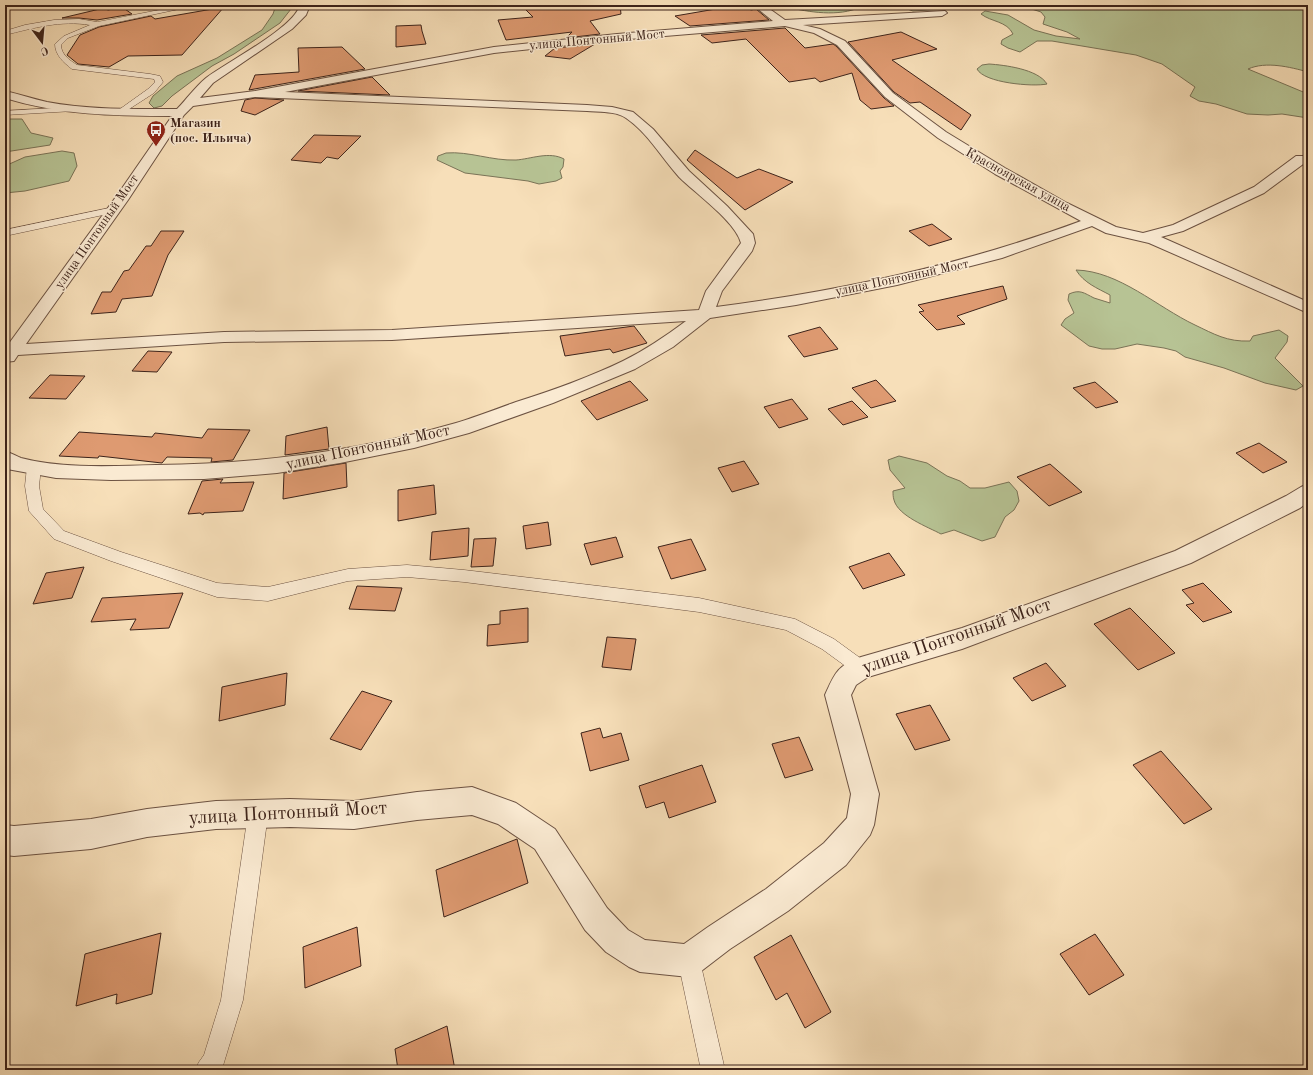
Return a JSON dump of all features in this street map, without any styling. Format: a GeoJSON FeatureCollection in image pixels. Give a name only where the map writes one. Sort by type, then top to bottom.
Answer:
{"type":"FeatureCollection","features":[{"type":"Feature","properties":{"kind":"street","name":"улица Понтонный Мост"},"geometry":{"type":"LineString","coordinates":[[9,356],[114,210],[188,103],[209,81],[289,27],[303,13],[305,5]]}},
{"type":"Feature","properties":{"kind":"street","name":"Красноярская улица"},"geometry":{"type":"LineString","coordinates":[[758,5],[774,19],[786,24],[817,31],[841,43],[889,95],[942,135],[1000,171],[1111,230],[1129,235],[1146,237],[1308,308]]}},
{"type":"Feature","properties":{"kind":"street","name":"улица Понтонный Мост"},"geometry":{"type":"LineString","coordinates":[[188,103],[255,94],[494,50],[617,37],[942,13]]}},
{"type":"Feature","properties":{"kind":"street"},"geometry":{"type":"LineString","coordinates":[[5,94],[38,104],[71,108],[123,112],[180,113]]}},
{"type":"Feature","properties":{"kind":"street","name":"улица Понтонный Мост"},"geometry":{"type":"LineString","coordinates":[[5,458],[14,464],[56,471],[111,473],[204,472],[277,466],[414,441],[462,428],[629,366],[667,344],[705,314],[714,291],[744,251],[748,243],[746,234],[722,208],[684,174],[649,132],[629,114],[612,110],[587,108],[255,94]]}},
{"type":"Feature","properties":{"kind":"street"},"geometry":{"type":"LineString","coordinates":[[1146,237],[1178,228],[1259,190],[1302,159]]}},
{"type":"Feature","properties":{"kind":"street","name":"улица Понтонный Мост"},"geometry":{"type":"LineString","coordinates":[[9,356],[224,337],[392,335],[705,314],[860,288],[941,271],[1059,235],[1093,221]]}},
{"type":"Feature","properties":{"kind":"street","name":"улица Понтонный Мост"},"geometry":{"type":"LineString","coordinates":[[5,840],[14,841],[91,834],[147,824],[216,815],[354,814],[472,801],[506,813],[545,839],[596,919],[617,941],[640,956],[689,961],[719,938],[777,900],[835,854],[860,824],[865,794],[838,695],[847,677],[862,668],[962,638],[1183,557],[1293,502],[1308,492]]}},
{"type":"Feature","properties":{"kind":"lane"},"geometry":{"type":"LineString","coordinates":[[123,112],[151,91],[159,82],[157,78],[75,66],[67,62],[58,50],[58,44],[66,37],[97,24],[195,5]]}},
{"type":"Feature","properties":{"kind":"lane"},"geometry":{"type":"LineString","coordinates":[[5,33],[25,27],[54,22],[79,21],[97,24]]}},
{"type":"Feature","properties":{"kind":"lane"},"geometry":{"type":"LineString","coordinates":[[5,113],[71,108]]}},
{"type":"Feature","properties":{"kind":"lane"},"geometry":{"type":"LineString","coordinates":[[5,233],[114,210]]}},
{"type":"Feature","properties":{"kind":"lane"},"geometry":{"type":"LineString","coordinates":[[34,467],[32,486],[36,511],[59,535],[116,557],[217,590],[268,594],[348,575],[407,571],[464,576],[528,585],[699,604],[789,624],[828,644],[862,668]]}},
{"type":"Feature","properties":{"kind":"lane"},"geometry":{"type":"LineString","coordinates":[[206,1070],[214,1061],[232,1000],[258,814]]}},
{"type":"Feature","properties":{"kind":"lane"},"geometry":{"type":"LineString","coordinates":[[689,961],[713,1070]]}},
{"type":"Feature","properties":{"kind":"green space"},"geometry":{"type":"Polygon","coordinates":[[[276,5],[292,5],[291,9],[280,23],[234,54],[212,66],[172,96],[162,106],[154,108],[149,103],[153,96],[177,76],[217,58],[262,30],[273,14],[276,5]]]}},
{"type":"Feature","properties":{"kind":"green space"},"geometry":{"type":"Polygon","coordinates":[[[788,5],[822,7],[835,5],[865,5],[856,9],[838,13],[828,13],[800,10],[791,8],[788,5]]]}},
{"type":"Feature","properties":{"kind":"green space"},"geometry":{"type":"Polygon","coordinates":[[[910,5],[943,5],[945,9],[913,11],[904,8],[910,5]]]}},
{"type":"Feature","properties":{"kind":"green space"},"geometry":{"type":"Polygon","coordinates":[[[1019,5],[1308,5],[1308,72],[1270,65],[1262,65],[1248,69],[1308,94],[1308,118],[1282,114],[1247,114],[1216,104],[1199,101],[1190,96],[1195,87],[1162,64],[1136,55],[1052,41],[1037,41],[1020,52],[1008,48],[1001,44],[1002,40],[1013,34],[1003,24],[981,14],[985,11],[1008,15],[1034,30],[1056,36],[1080,39],[1067,32],[1043,24],[1045,17],[1041,12],[1019,5]]]}},
{"type":"Feature","properties":{"kind":"green space"},"geometry":{"type":"Polygon","coordinates":[[[982,65],[1003,65],[1029,71],[1043,79],[1047,84],[1031,85],[1009,83],[989,78],[981,74],[977,69],[982,65]]]}},
{"type":"Feature","properties":{"kind":"green space"},"geometry":{"type":"Polygon","coordinates":[[[5,119],[22,119],[31,133],[53,138],[50,145],[5,152],[5,119]]]}},
{"type":"Feature","properties":{"kind":"green space"},"geometry":{"type":"Polygon","coordinates":[[[62,151],[74,153],[77,166],[69,181],[25,191],[5,193],[5,166],[25,157],[62,151]]]}},
{"type":"Feature","properties":{"kind":"green space"},"geometry":{"type":"Polygon","coordinates":[[[446,153],[463,153],[507,160],[540,156],[558,157],[564,159],[563,167],[560,171],[562,178],[556,181],[539,184],[528,181],[465,173],[437,160],[438,156],[446,153]]]}},
{"type":"Feature","properties":{"kind":"green space"},"geometry":{"type":"Polygon","coordinates":[[[1076,270],[1107,276],[1123,283],[1181,318],[1221,337],[1250,341],[1253,336],[1279,330],[1288,336],[1287,342],[1275,358],[1303,386],[1296,390],[1265,383],[1224,368],[1185,357],[1176,351],[1164,348],[1137,344],[1115,349],[1102,349],[1089,346],[1061,325],[1065,319],[1074,313],[1068,300],[1069,294],[1082,292],[1110,303],[1110,295],[1087,282],[1076,270]]]}},
{"type":"Feature","properties":{"kind":"green space"},"geometry":{"type":"Polygon","coordinates":[[[899,456],[927,463],[970,488],[985,488],[1009,482],[1017,491],[1019,501],[1014,510],[1005,517],[995,537],[982,541],[954,530],[941,534],[907,516],[897,506],[893,491],[905,488],[890,470],[888,460],[899,456]]]}},
{"type":"Feature","properties":{"kind":"building"},"geometry":{"type":"Polygon","coordinates":[[[521,5],[620,5],[621,14],[590,21],[600,34],[566,38],[572,32],[506,40],[498,20],[533,17],[521,5]]]}},
{"type":"Feature","properties":{"kind":"building"},"geometry":{"type":"Polygon","coordinates":[[[743,5],[751,10],[756,9],[769,20],[690,26],[675,16],[743,5]]]}},
{"type":"Feature","properties":{"kind":"building"},"geometry":{"type":"Polygon","coordinates":[[[122,7],[132,14],[97,20],[62,18],[104,8],[108,10],[122,7]]]}},
{"type":"Feature","properties":{"kind":"building"},"geometry":{"type":"Polygon","coordinates":[[[224,7],[182,55],[128,56],[109,67],[78,64],[67,55],[80,35],[99,27],[151,16],[155,19],[224,7]]]}},
{"type":"Feature","properties":{"kind":"building"},"geometry":{"type":"Polygon","coordinates":[[[421,25],[426,44],[396,47],[396,26],[421,25]]]}},
{"type":"Feature","properties":{"kind":"building"},"geometry":{"type":"Polygon","coordinates":[[[785,28],[805,48],[833,44],[836,46],[884,98],[894,106],[871,109],[860,100],[852,73],[820,82],[815,78],[789,82],[746,39],[712,43],[701,35],[785,28]]]}},
{"type":"Feature","properties":{"kind":"building"},"geometry":{"type":"Polygon","coordinates":[[[901,32],[937,49],[892,60],[971,115],[961,130],[920,102],[910,103],[894,92],[848,42],[901,32]]]}},
{"type":"Feature","properties":{"kind":"building"},"geometry":{"type":"Polygon","coordinates":[[[595,44],[570,59],[545,56],[555,48],[595,44]]]}},
{"type":"Feature","properties":{"kind":"building"},"geometry":{"type":"Polygon","coordinates":[[[342,47],[365,69],[249,90],[255,75],[299,72],[298,48],[342,47]]]}},
{"type":"Feature","properties":{"kind":"building"},"geometry":{"type":"Polygon","coordinates":[[[372,77],[390,95],[298,91],[372,77]]]}},
{"type":"Feature","properties":{"kind":"building"},"geometry":{"type":"Polygon","coordinates":[[[255,98],[284,100],[255,115],[241,111],[245,100],[255,98]]]}},
{"type":"Feature","properties":{"kind":"building"},"geometry":{"type":"Polygon","coordinates":[[[314,135],[361,136],[338,159],[327,157],[321,163],[291,160],[314,135]]]}},
{"type":"Feature","properties":{"kind":"building"},"geometry":{"type":"Polygon","coordinates":[[[695,150],[737,178],[759,169],[793,182],[745,210],[687,160],[695,150]]]}},
{"type":"Feature","properties":{"kind":"building"},"geometry":{"type":"Polygon","coordinates":[[[932,224],[952,239],[929,246],[909,231],[932,224]]]}},
{"type":"Feature","properties":{"kind":"building"},"geometry":{"type":"Polygon","coordinates":[[[161,231],[184,231],[168,255],[152,296],[122,299],[116,312],[91,314],[102,292],[111,292],[124,271],[129,270],[146,246],[151,246],[161,231]]]}},
{"type":"Feature","properties":{"kind":"building"},"geometry":{"type":"Polygon","coordinates":[[[1003,286],[1007,299],[957,316],[965,324],[937,330],[919,312],[924,311],[918,305],[1003,286]]]}},
{"type":"Feature","properties":{"kind":"building"},"geometry":{"type":"Polygon","coordinates":[[[634,326],[647,343],[613,353],[610,349],[565,356],[560,336],[634,326]]]}},
{"type":"Feature","properties":{"kind":"building"},"geometry":{"type":"Polygon","coordinates":[[[820,327],[838,349],[804,357],[788,336],[820,327]]]}},
{"type":"Feature","properties":{"kind":"building"},"geometry":{"type":"Polygon","coordinates":[[[148,351],[172,352],[157,372],[132,371],[148,351]]]}},
{"type":"Feature","properties":{"kind":"building"},"geometry":{"type":"Polygon","coordinates":[[[50,375],[85,376],[66,399],[29,398],[50,375]]]}},
{"type":"Feature","properties":{"kind":"building"},"geometry":{"type":"Polygon","coordinates":[[[876,380],[896,401],[871,408],[852,388],[876,380]]]}},
{"type":"Feature","properties":{"kind":"building"},"geometry":{"type":"Polygon","coordinates":[[[630,381],[648,400],[597,420],[581,401],[630,381]]]}},
{"type":"Feature","properties":{"kind":"building"},"geometry":{"type":"Polygon","coordinates":[[[1095,382],[1118,402],[1096,408],[1073,388],[1095,382]]]}},
{"type":"Feature","properties":{"kind":"building"},"geometry":{"type":"Polygon","coordinates":[[[792,399],[808,419],[779,428],[764,407],[792,399]]]}},
{"type":"Feature","properties":{"kind":"building"},"geometry":{"type":"Polygon","coordinates":[[[852,401],[868,417],[843,425],[828,409],[852,401]]]}},
{"type":"Feature","properties":{"kind":"building"},"geometry":{"type":"Polygon","coordinates":[[[327,427],[329,449],[285,455],[286,436],[327,427]]]}},
{"type":"Feature","properties":{"kind":"building"},"geometry":{"type":"Polygon","coordinates":[[[208,429],[250,430],[233,460],[211,462],[212,458],[167,457],[162,463],[99,456],[98,458],[59,456],[79,432],[152,437],[155,433],[202,438],[208,429]]]}},
{"type":"Feature","properties":{"kind":"building"},"geometry":{"type":"Polygon","coordinates":[[[1259,443],[1287,462],[1263,473],[1236,453],[1259,443]]]}},
{"type":"Feature","properties":{"kind":"building"},"geometry":{"type":"Polygon","coordinates":[[[744,461],[759,484],[732,492],[718,468],[744,461]]]}},
{"type":"Feature","properties":{"kind":"building"},"geometry":{"type":"Polygon","coordinates":[[[346,463],[347,487],[283,499],[284,473],[346,463]]]}},
{"type":"Feature","properties":{"kind":"building"},"geometry":{"type":"Polygon","coordinates":[[[1050,464],[1082,492],[1049,506],[1017,477],[1050,464]]]}},
{"type":"Feature","properties":{"kind":"building"},"geometry":{"type":"Polygon","coordinates":[[[223,479],[220,483],[254,482],[243,511],[204,513],[203,515],[200,513],[188,514],[202,481],[223,479]]]}},
{"type":"Feature","properties":{"kind":"building"},"geometry":{"type":"Polygon","coordinates":[[[434,485],[436,514],[398,521],[398,490],[434,485]]]}},
{"type":"Feature","properties":{"kind":"building"},"geometry":{"type":"Polygon","coordinates":[[[548,522],[551,545],[526,549],[523,526],[548,522]]]}},
{"type":"Feature","properties":{"kind":"building"},"geometry":{"type":"Polygon","coordinates":[[[469,528],[468,556],[430,560],[432,532],[469,528]]]}},
{"type":"Feature","properties":{"kind":"building"},"geometry":{"type":"Polygon","coordinates":[[[616,537],[623,557],[591,565],[584,544],[616,537]]]}},
{"type":"Feature","properties":{"kind":"building"},"geometry":{"type":"Polygon","coordinates":[[[496,538],[493,566],[471,567],[474,539],[496,538]]]}},
{"type":"Feature","properties":{"kind":"building"},"geometry":{"type":"Polygon","coordinates":[[[691,539],[706,570],[671,579],[658,547],[691,539]]]}},
{"type":"Feature","properties":{"kind":"building"},"geometry":{"type":"Polygon","coordinates":[[[889,553],[905,575],[863,589],[849,567],[889,553]]]}},
{"type":"Feature","properties":{"kind":"building"},"geometry":{"type":"Polygon","coordinates":[[[84,567],[72,598],[33,604],[46,573],[84,567]]]}},
{"type":"Feature","properties":{"kind":"building"},"geometry":{"type":"Polygon","coordinates":[[[1203,583],[1232,612],[1203,622],[1186,605],[1194,603],[1182,590],[1203,583]]]}},
{"type":"Feature","properties":{"kind":"building"},"geometry":{"type":"Polygon","coordinates":[[[357,586],[402,588],[395,611],[349,609],[357,586]]]}},
{"type":"Feature","properties":{"kind":"building"},"geometry":{"type":"Polygon","coordinates":[[[183,593],[169,628],[130,630],[136,619],[91,622],[102,598],[183,593]]]}},
{"type":"Feature","properties":{"kind":"building"},"geometry":{"type":"Polygon","coordinates":[[[528,608],[528,642],[487,646],[488,625],[500,624],[500,611],[528,608]]]}},
{"type":"Feature","properties":{"kind":"building"},"geometry":{"type":"Polygon","coordinates":[[[1130,608],[1175,653],[1138,670],[1094,624],[1130,608]]]}},
{"type":"Feature","properties":{"kind":"building"},"geometry":{"type":"Polygon","coordinates":[[[607,637],[636,639],[631,670],[602,667],[607,637]]]}},
{"type":"Feature","properties":{"kind":"building"},"geometry":{"type":"Polygon","coordinates":[[[1046,663],[1066,686],[1032,701],[1013,678],[1046,663]]]}},
{"type":"Feature","properties":{"kind":"building"},"geometry":{"type":"Polygon","coordinates":[[[287,673],[285,705],[219,721],[222,687],[287,673]]]}},
{"type":"Feature","properties":{"kind":"building"},"geometry":{"type":"Polygon","coordinates":[[[362,691],[392,701],[361,750],[330,739],[362,691]]]}},
{"type":"Feature","properties":{"kind":"building"},"geometry":{"type":"Polygon","coordinates":[[[930,705],[950,740],[915,750],[896,714],[930,705]]]}},
{"type":"Feature","properties":{"kind":"building"},"geometry":{"type":"Polygon","coordinates":[[[600,728],[603,738],[621,733],[629,760],[590,771],[581,733],[600,728]]]}},
{"type":"Feature","properties":{"kind":"building"},"geometry":{"type":"Polygon","coordinates":[[[799,737],[813,770],[785,778],[772,744],[799,737]]]}},
{"type":"Feature","properties":{"kind":"building"},"geometry":{"type":"Polygon","coordinates":[[[1161,751],[1212,809],[1184,824],[1133,765],[1161,751]]]}},
{"type":"Feature","properties":{"kind":"building"},"geometry":{"type":"Polygon","coordinates":[[[702,765],[716,802],[669,818],[664,802],[646,808],[639,786],[702,765]]]}},
{"type":"Feature","properties":{"kind":"building"},"geometry":{"type":"Polygon","coordinates":[[[517,839],[528,883],[444,917],[436,870],[517,839]]]}},
{"type":"Feature","properties":{"kind":"building"},"geometry":{"type":"Polygon","coordinates":[[[357,927],[361,966],[305,988],[303,947],[357,927]]]}},
{"type":"Feature","properties":{"kind":"building"},"geometry":{"type":"Polygon","coordinates":[[[161,933],[152,994],[116,1004],[117,994],[76,1006],[85,954],[161,933]]]}},
{"type":"Feature","properties":{"kind":"building"},"geometry":{"type":"Polygon","coordinates":[[[1095,934],[1124,975],[1089,995],[1060,954],[1095,934]]]}},
{"type":"Feature","properties":{"kind":"building"},"geometry":{"type":"Polygon","coordinates":[[[791,935],[831,1012],[805,1028],[787,993],[776,1000],[754,957],[791,935]]]}},
{"type":"Feature","properties":{"kind":"building"},"geometry":{"type":"Polygon","coordinates":[[[447,1026],[455,1070],[398,1070],[395,1049],[447,1026]]]}},
{"type":"Feature","properties":{"kind":"place","name":"Магазин (пос. Ильича)"},"geometry":{"type":"Point","coordinates":[156,147]}}]}
